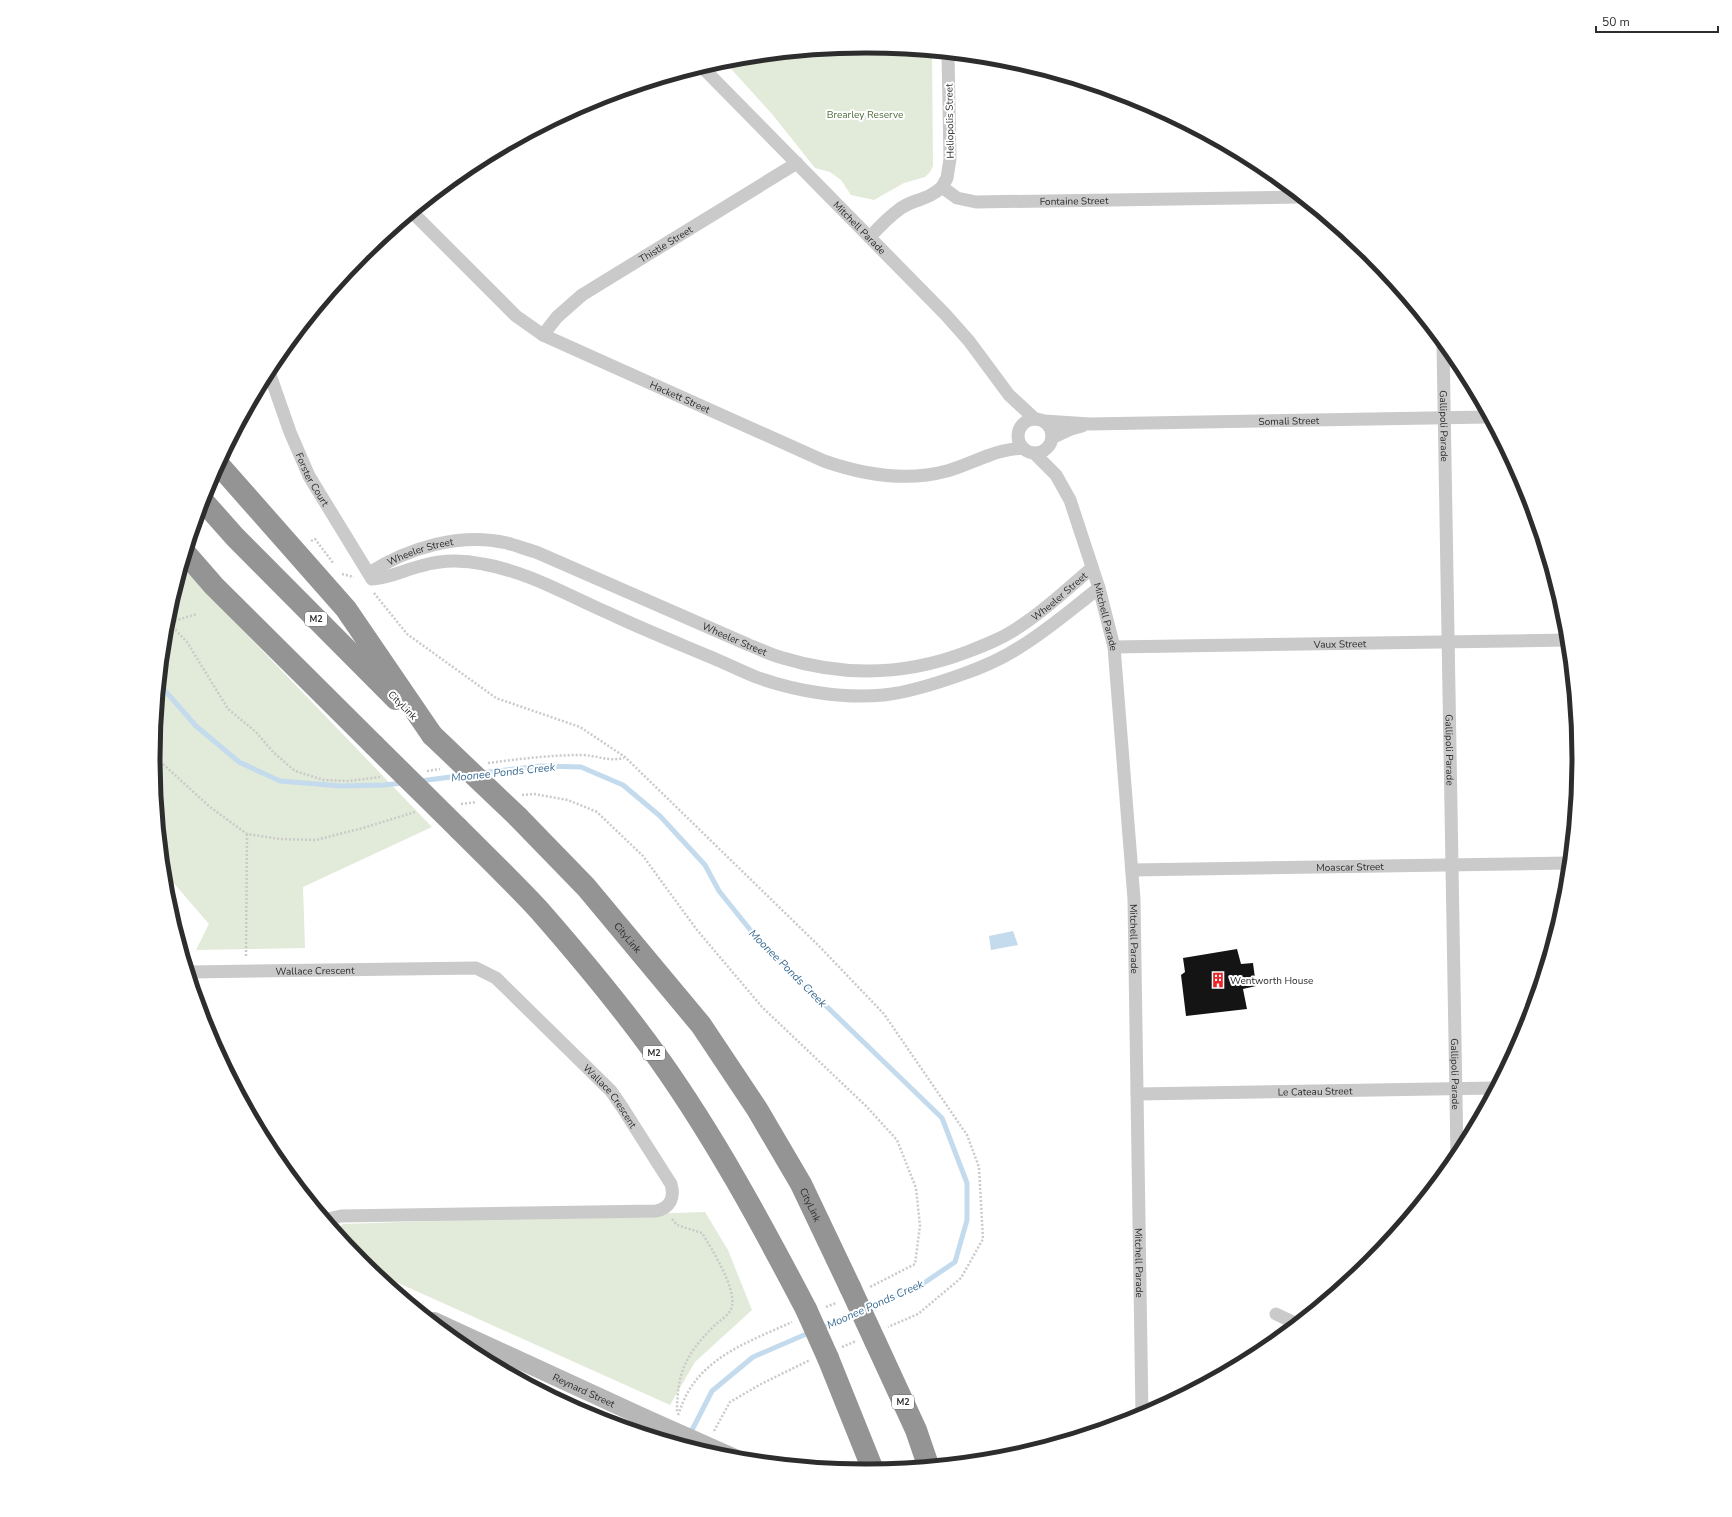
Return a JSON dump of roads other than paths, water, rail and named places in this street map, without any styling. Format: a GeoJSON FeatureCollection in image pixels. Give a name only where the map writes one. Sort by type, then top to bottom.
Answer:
{"type":"FeatureCollection","features":[{"type":"Feature","properties":{"kind":"highway"},"geometry":{"type":"LineString","coordinates":[[223,469],[346,609],[432,735]]}},
{"type":"Feature","properties":{"kind":"highway","name":"CityLink"},"geometry":{"type":"LineString","coordinates":[[208,506],[235,537],[432,735],[518,817],[586,887],[701,1025],[757,1109],[801,1184],[916,1430],[927,1461]]}},
{"type":"Feature","properties":{"kind":"highway","name":"M2"},"geometry":{"type":"LineString","coordinates":[[190,559],[214,586],[458,828],[538,910],[599,980],[659,1059],[707,1131],[755,1211],[828,1354],[871,1464]]}},
{"type":"Feature","properties":{"kind":"street","name":"Heliopolis Street"},"geometry":{"type":"LineString","coordinates":[[942,187],[949,170],[950,159],[948,58]]}},
{"type":"Feature","properties":{"kind":"street","name":"Mitchell Parade"},"geometry":{"type":"LineString","coordinates":[[707,72],[870,237],[969,341],[1009,395],[1040,420]]}},
{"type":"Feature","properties":{"kind":"street","name":"Thistle Street"},"geometry":{"type":"LineString","coordinates":[[543,335],[557,317],[582,295],[797,163]]}},
{"type":"Feature","properties":{"kind":"street","name":"Fontaine Street"},"geometry":{"type":"LineString","coordinates":[[942,187],[957,198],[976,202],[1292,197]]}},
{"type":"Feature","properties":{"kind":"street"},"geometry":{"type":"LineString","coordinates":[[870,237],[902,207],[935,194],[942,187]]}},
{"type":"Feature","properties":{"kind":"street","name":"Hackett Street"},"geometry":{"type":"LineString","coordinates":[[416,216],[516,316],[543,335],[791,447],[844,468],[882,476],[902,477],[946,472],[968,465],[990,454],[1019,430]]}},
{"type":"Feature","properties":{"kind":"street","name":"Gallipoli Parade"},"geometry":{"type":"LineString","coordinates":[[1444,355],[1457,1144]]}},
{"type":"Feature","properties":{"kind":"street","name":"Forster Court"},"geometry":{"type":"LineString","coordinates":[[272,379],[290,432],[309,476],[370,576]]}},
{"type":"Feature","properties":{"kind":"street","name":"Mitchell Parade"},"geometry":{"type":"LineString","coordinates":[[1009,395],[1019,430]]}},
{"type":"Feature","properties":{"kind":"street","name":"Somali Street"},"geometry":{"type":"LineString","coordinates":[[1040,420],[1090,424],[1483,417]]}},
{"type":"Feature","properties":{"kind":"street"},"geometry":{"type":"LineString","coordinates":[[1040,420],[1051,428],[1052,441],[1044,451],[1028,450],[1018,438],[1019,430],[1026,421],[1040,420]]}},
{"type":"Feature","properties":{"kind":"street","name":"Somali Street"},"geometry":{"type":"LineString","coordinates":[[1052,441],[1071,429],[1090,424]]}},
{"type":"Feature","properties":{"kind":"street","name":"Mitchell Parade"},"geometry":{"type":"LineString","coordinates":[[1052,441],[1056,475]]}},
{"type":"Feature","properties":{"kind":"street","name":"Mitchell Parade"},"geometry":{"type":"LineString","coordinates":[[1028,450],[1056,475],[1070,500],[1099,588],[1114,648],[1132,870],[1134,915],[1142,1407]]}},
{"type":"Feature","properties":{"kind":"street","name":"Hackett Street"},"geometry":{"type":"LineString","coordinates":[[990,454],[1028,450]]}},
{"type":"Feature","properties":{"kind":"street","name":"Wheeler Street"},"geometry":{"type":"LineString","coordinates":[[370,576],[403,556],[445,542],[484,540],[506,543],[536,552],[749,645],[783,658],[816,666],[876,672],[902,670],[926,665],[960,655],[1001,638],[1051,604],[1092,568]]}},
{"type":"Feature","properties":{"kind":"street","name":"Wheeler Street"},"geometry":{"type":"LineString","coordinates":[[370,576],[386,578],[419,566],[438,562],[452,561],[483,564],[525,575],[614,616],[756,677],[796,688],[825,693],[853,695],[882,695],[910,690],[942,682],[987,665],[1026,643],[1056,622],[1099,588]]}},
{"type":"Feature","properties":{"kind":"street","name":"Vaux Street"},"geometry":{"type":"LineString","coordinates":[[1114,648],[1561,640]]}},
{"type":"Feature","properties":{"kind":"street","name":"Moascar Street"},"geometry":{"type":"LineString","coordinates":[[1132,870],[1563,863]]}},
{"type":"Feature","properties":{"kind":"street","name":"Wallace Crescent"},"geometry":{"type":"LineString","coordinates":[[194,972],[476,968],[496,978],[616,1097],[670,1184],[672,1195],[668,1205],[663,1209],[656,1211],[341,1216],[331,1218]]}},
{"type":"Feature","properties":{"kind":"street","name":"Le Cateau Street"},"geometry":{"type":"LineString","coordinates":[[1137,1094],[1490,1088]]}},
{"type":"Feature","properties":{"kind":"street"},"geometry":{"type":"LineString","coordinates":[[1276,1314],[1291,1321]]}},
{"type":"Feature","properties":{"kind":"street","name":"Reynard Street"},"geometry":{"type":"LineString","coordinates":[[453,1330],[706,1445]]}},
{"type":"Feature","properties":{"kind":"water"},"geometry":{"type":"Polygon","coordinates":[[[1013,931],[1018,945],[991,950],[989,936],[1013,931]]]}},
{"type":"Feature","properties":{"kind":"waterway","name":"Moonee Ponds Creek"},"geometry":{"type":"LineString","coordinates":[[164,690],[196,726],[239,762],[280,781],[341,786],[404,783]]}},
{"type":"Feature","properties":{"kind":"waterway","name":"Moonee Ponds Creek"},"geometry":{"type":"LineString","coordinates":[[481,773],[541,766],[581,767],[623,785],[660,816],[705,865],[719,891],[760,942],[942,1118],[967,1183],[967,1220],[955,1262],[921,1285],[866,1309]]}},
{"type":"Feature","properties":{"kind":"waterway","name":"Moonee Ponds Creek"},"geometry":{"type":"LineString","coordinates":[[420,781],[466,775]]}},
{"type":"Feature","properties":{"kind":"waterway","name":"Moonee Ponds Creek"},"geometry":{"type":"LineString","coordinates":[[820,1329],[857,1313]]}},
{"type":"Feature","properties":{"kind":"waterway","name":"Moonee Ponds Creek"},"geometry":{"type":"LineString","coordinates":[[690,1434],[712,1391],[753,1357],[811,1332]]}},
{"type":"Feature","properties":{"kind":"place","name":"Wentworth House"},"geometry":{"type":"Point","coordinates":[1218,980]}},
{"type":"Feature","properties":{"kind":"park label","name":"Brearley Reserve"},"geometry":{"type":"Point","coordinates":[865,114]}}]}
